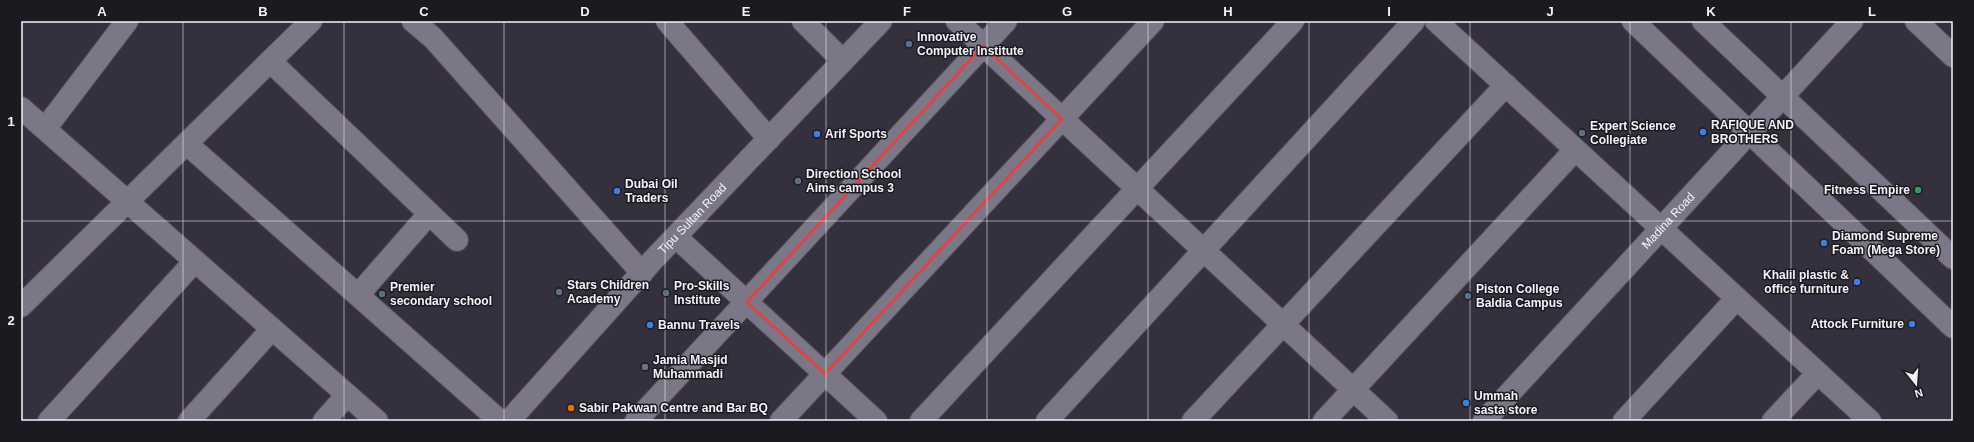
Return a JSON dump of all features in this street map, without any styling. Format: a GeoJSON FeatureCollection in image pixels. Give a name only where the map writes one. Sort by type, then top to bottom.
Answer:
{"type":"FeatureCollection","features":[{"type":"Feature","properties":{"kind":"street"},"geometry":{"type":"LineString","coordinates":[[45,129],[126,21]]}},
{"type":"Feature","properties":{"kind":"street"},"geometry":{"type":"LineString","coordinates":[[21,306],[311,21]]}},
{"type":"Feature","properties":{"kind":"street"},"geometry":{"type":"LineString","coordinates":[[413,21],[433,38],[642,273]]}},
{"type":"Feature","properties":{"kind":"street"},"geometry":{"type":"LineString","coordinates":[[667,21],[769,139]]}},
{"type":"Feature","properties":{"kind":"street"},"geometry":{"type":"LineString","coordinates":[[803,21],[843,61]]}},
{"type":"Feature","properties":{"kind":"street","name":"Tipu Sultan Road"},"geometry":{"type":"LineString","coordinates":[[509,421],[676,236],[881,21]]}},
{"type":"Feature","properties":{"kind":"street"},"geometry":{"type":"LineString","coordinates":[[957,21],[1387,421]]}},
{"type":"Feature","properties":{"kind":"street"},"geometry":{"type":"LineString","coordinates":[[636,421],[1006,21]]}},
{"type":"Feature","properties":{"kind":"street"},"geometry":{"type":"LineString","coordinates":[[781,421],[1153,21]]}},
{"type":"Feature","properties":{"kind":"street"},"geometry":{"type":"LineString","coordinates":[[921,421],[1293,21]]}},
{"type":"Feature","properties":{"kind":"street"},"geometry":{"type":"LineString","coordinates":[[1047,421],[1414,21]]}},
{"type":"Feature","properties":{"kind":"street"},"geometry":{"type":"LineString","coordinates":[[1436,21],[1870,421]]}},
{"type":"Feature","properties":{"kind":"street"},"geometry":{"type":"LineString","coordinates":[[1633,21],[1953,327]]}},
{"type":"Feature","properties":{"kind":"street"},"geometry":{"type":"LineString","coordinates":[[1703,21],[1953,258]]}},
{"type":"Feature","properties":{"kind":"street","name":"Madina Road"},"geometry":{"type":"LineString","coordinates":[[1484,421],[1852,21]]}},
{"type":"Feature","properties":{"kind":"street"},"geometry":{"type":"LineString","coordinates":[[1916,21],[1953,56]]}},
{"type":"Feature","properties":{"kind":"street"},"geometry":{"type":"LineString","coordinates":[[270,61],[457,240]]}},
{"type":"Feature","properties":{"kind":"street"},"geometry":{"type":"LineString","coordinates":[[1193,421],[1506,85]]}},
{"type":"Feature","properties":{"kind":"street"},"geometry":{"type":"LineString","coordinates":[[21,108],[377,421]]}},
{"type":"Feature","properties":{"kind":"street"},"geometry":{"type":"LineString","coordinates":[[187,144],[500,421]]}},
{"type":"Feature","properties":{"kind":"street"},"geometry":{"type":"LineString","coordinates":[[1324,421],[1576,150]]}},
{"type":"Feature","properties":{"kind":"street"},"geometry":{"type":"LineString","coordinates":[[358,295],[429,214]]}},
{"type":"Feature","properties":{"kind":"street"},"geometry":{"type":"LineString","coordinates":[[676,236],[876,421]]}},
{"type":"Feature","properties":{"kind":"street"},"geometry":{"type":"LineString","coordinates":[[49,421],[195,261]]}},
{"type":"Feature","properties":{"kind":"street"},"geometry":{"type":"LineString","coordinates":[[1624,421],[1737,298]]}},
{"type":"Feature","properties":{"kind":"street"},"geometry":{"type":"LineString","coordinates":[[189,421],[272,329]]}},
{"type":"Feature","properties":{"kind":"street"},"geometry":{"type":"LineString","coordinates":[[1773,421],[1818,373]]}},
{"type":"Feature","properties":{"kind":"street"},"geometry":{"type":"LineString","coordinates":[[324,421],[347,395]]}},
{"type":"Feature","properties":{"kind":"highlighted area"},"geometry":{"type":"Polygon","coordinates":[[[983,46],[1062,119],[825,374],[747,302],[983,46]]]}},
{"type":"Feature","properties":{"kind":"place","name":"Innovative Computer Institute"},"geometry":{"type":"Point","coordinates":[909,44]}},
{"type":"Feature","properties":{"kind":"place","name":"RAFIQUE AND BROTHERS"},"geometry":{"type":"Point","coordinates":[1703,132]}},
{"type":"Feature","properties":{"kind":"place","name":"Expert Science Collegiate"},"geometry":{"type":"Point","coordinates":[1582,133]}},
{"type":"Feature","properties":{"kind":"place","name":"Arif Sports"},"geometry":{"type":"Point","coordinates":[817,134]}},
{"type":"Feature","properties":{"kind":"place","name":"Direction School Aims campus 3"},"geometry":{"type":"Point","coordinates":[798,181]}},
{"type":"Feature","properties":{"kind":"place","name":"Fitness Empire"},"geometry":{"type":"Point","coordinates":[1918,190]}},
{"type":"Feature","properties":{"kind":"place","name":"Dubai Oil Traders"},"geometry":{"type":"Point","coordinates":[617,191]}},
{"type":"Feature","properties":{"kind":"place","name":"Diamond Supreme Foam (Mega Store)"},"geometry":{"type":"Point","coordinates":[1824,243]}},
{"type":"Feature","properties":{"kind":"place","name":"Khalil plastic & office furniture"},"geometry":{"type":"Point","coordinates":[1857,282]}},
{"type":"Feature","properties":{"kind":"place","name":"Stars Children Academy"},"geometry":{"type":"Point","coordinates":[559,292]}},
{"type":"Feature","properties":{"kind":"place","name":"Pro-Skills Institute"},"geometry":{"type":"Point","coordinates":[666,293]}},
{"type":"Feature","properties":{"kind":"place","name":"Premier secondary school"},"geometry":{"type":"Point","coordinates":[382,294]}},
{"type":"Feature","properties":{"kind":"place","name":"Piston College Baldia Campus"},"geometry":{"type":"Point","coordinates":[1468,296]}},
{"type":"Feature","properties":{"kind":"place","name":"Attock Furniture"},"geometry":{"type":"Point","coordinates":[1912,324]}},
{"type":"Feature","properties":{"kind":"place","name":"Bannu Travels"},"geometry":{"type":"Point","coordinates":[650,325]}},
{"type":"Feature","properties":{"kind":"place","name":"Jamia Masjid Muhammadi"},"geometry":{"type":"Point","coordinates":[645,367]}},
{"type":"Feature","properties":{"kind":"place","name":"Ummah sasta store"},"geometry":{"type":"Point","coordinates":[1466,403]}},
{"type":"Feature","properties":{"kind":"place","name":"Sabir Pakwan Centre and Bar BQ"},"geometry":{"type":"Point","coordinates":[571,408]}}]}
